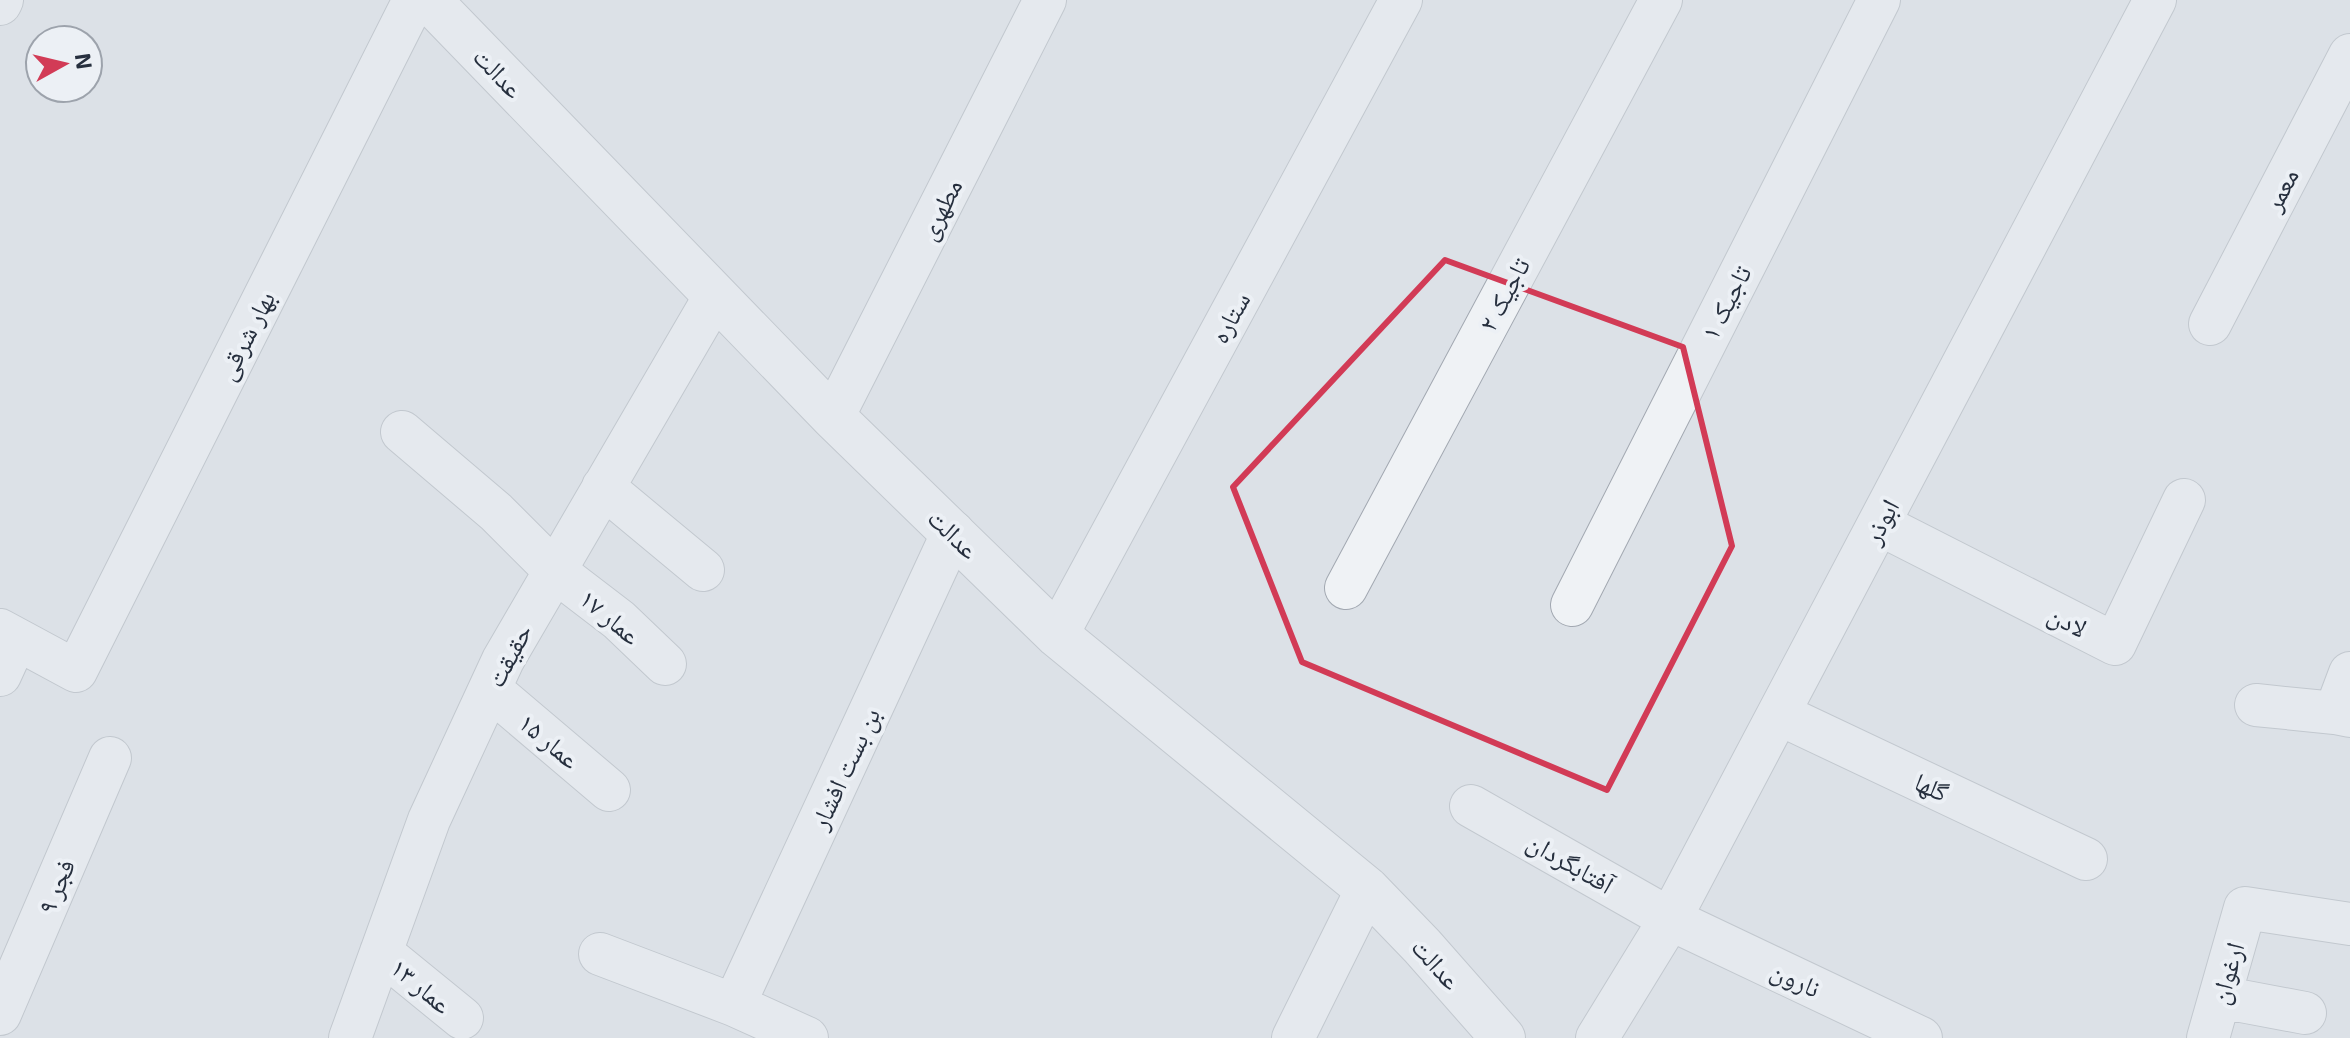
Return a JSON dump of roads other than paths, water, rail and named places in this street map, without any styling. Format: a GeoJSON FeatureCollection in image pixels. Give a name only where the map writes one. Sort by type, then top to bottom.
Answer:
{"type":"FeatureCollection","features":[{"type":"Feature","properties":{"kind":"street","name":"بهار شرقی"},"geometry":{"type":"LineString","coordinates":[[5,649],[76,671],[414,0]]}},
{"type":"Feature","properties":{"kind":"street","name":"عدالت"},"geometry":{"type":"LineString","coordinates":[[429,0],[833,417],[1057,635],[1367,889],[1503,1038]]}},
{"type":"Feature","properties":{"kind":"street","name":"مطهری"},"geometry":{"type":"LineString","coordinates":[[833,417],[1045,0]]}},
{"type":"Feature","properties":{"kind":"street","name":"ستاره"},"geometry":{"type":"LineString","coordinates":[[1057,635],[1401,0]]}},
{"type":"Feature","properties":{"kind":"street","name":"تاجیک ۲"},"geometry":{"type":"LineString","coordinates":[[1346,588],[1661,0]]}},
{"type":"Feature","properties":{"kind":"street","name":"تاجیک ۱"},"geometry":{"type":"LineString","coordinates":[[1572,605],[1879,0]]}},
{"type":"Feature","properties":{"kind":"street","name":"ابوذر"},"geometry":{"type":"LineString","coordinates":[[1597,1038],[1670,919],[2155,0]]}},
{"type":"Feature","properties":{"kind":"street","name":"معمر"},"geometry":{"type":"LineString","coordinates":[[2210,324],[2350,55]]}},
{"type":"Feature","properties":{"kind":"street","name":"حقیقت"},"geometry":{"type":"LineString","coordinates":[[350,1038],[429,820],[503,660],[715,296]]}},
{"type":"Feature","properties":{"kind":"street","name":"عمار ۱۷"},"geometry":{"type":"LineString","coordinates":[[402,432],[496,512],[555,571],[619,620],[665,664]]}},
{"type":"Feature","properties":{"kind":"street"},"geometry":{"type":"LineString","coordinates":[[603,487],[703,570]]}},
{"type":"Feature","properties":{"kind":"street","name":"لادن"},"geometry":{"type":"LineString","coordinates":[[1879,524],[2115,644],[2184,500]]}},
{"type":"Feature","properties":{"kind":"street","name":"بن بست افشار"},"geometry":{"type":"LineString","coordinates":[[734,1005],[953,532]]}},
{"type":"Feature","properties":{"kind":"street"},"geometry":{"type":"LineString","coordinates":[[2256,705],[2342,714],[2350,673]]}},
{"type":"Feature","properties":{"kind":"street","name":"عمار ۱۵"},"geometry":{"type":"LineString","coordinates":[[490,689],[609,790]]}},
{"type":"Feature","properties":{"kind":"street","name":"گلها"},"geometry":{"type":"LineString","coordinates":[[1779,714],[2086,859]]}},
{"type":"Feature","properties":{"kind":"street","name":"فجر ۹"},"geometry":{"type":"LineString","coordinates":[[0,1014],[110,758]]}},
{"type":"Feature","properties":{"kind":"street","name":"آفتابگردان"},"geometry":{"type":"LineString","coordinates":[[1471,806],[1670,919]]}},
{"type":"Feature","properties":{"kind":"street"},"geometry":{"type":"LineString","coordinates":[[1293,1038],[1367,889]]}},
{"type":"Feature","properties":{"kind":"street","name":"ارغوان"},"geometry":{"type":"LineString","coordinates":[[2208,1038],[2245,908],[2350,924]]}},
{"type":"Feature","properties":{"kind":"street","name":"نارون"},"geometry":{"type":"LineString","coordinates":[[1670,919],[1921,1038]]}},
{"type":"Feature","properties":{"kind":"street","name":"عمار ۱۳"},"geometry":{"type":"LineString","coordinates":[[381,952],[462,1018]]}},
{"type":"Feature","properties":{"kind":"street"},"geometry":{"type":"LineString","coordinates":[[600,954],[734,1005],[807,1038]]}},
{"type":"Feature","properties":{"kind":"street"},"geometry":{"type":"LineString","coordinates":[[2220,997],[2305,1013]]}}]}
